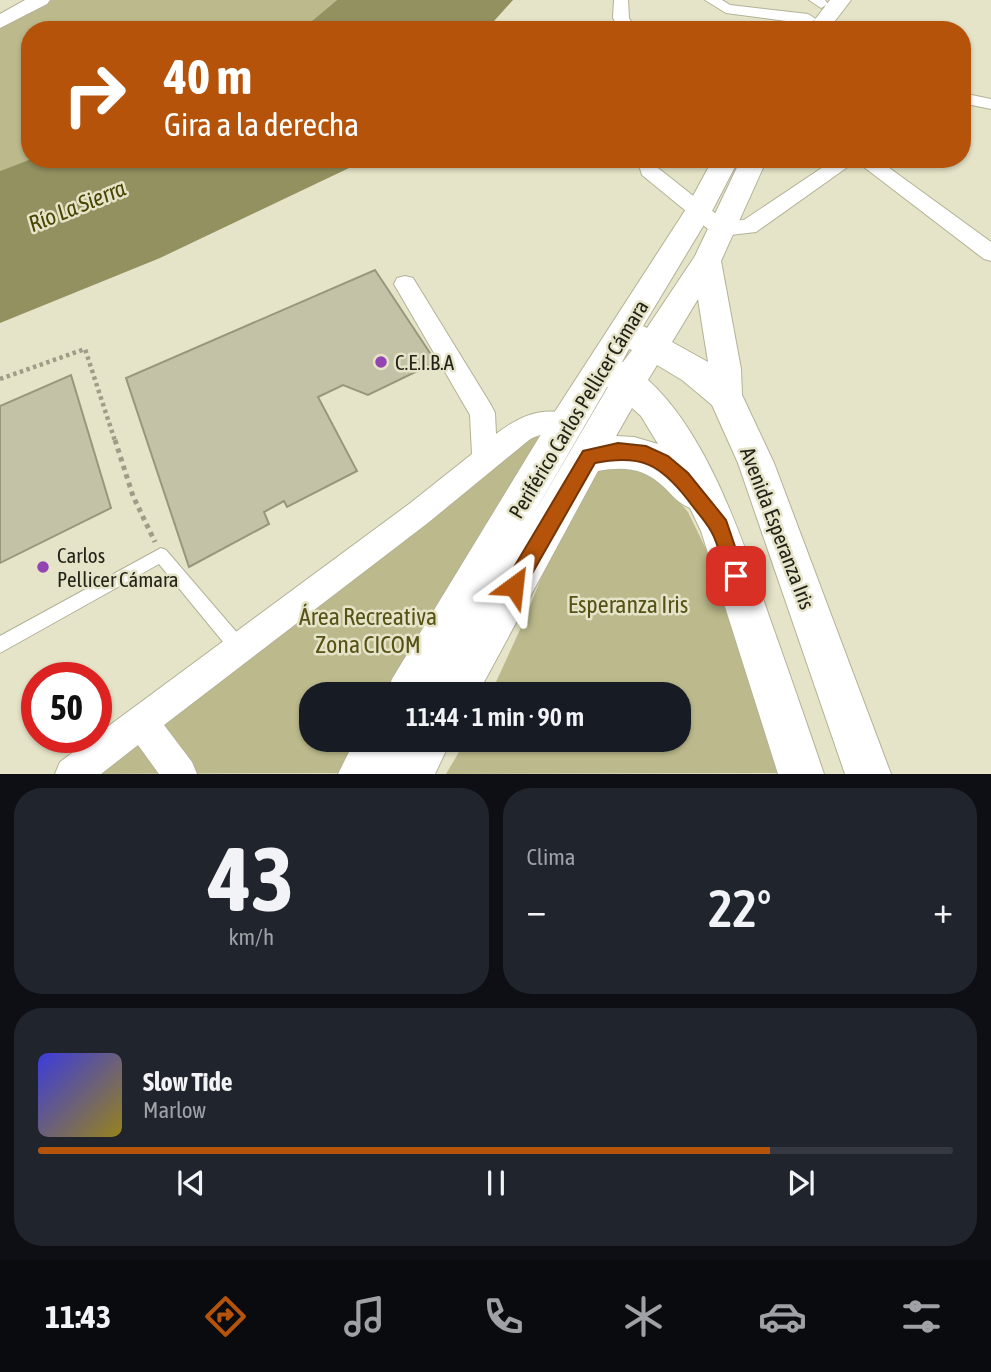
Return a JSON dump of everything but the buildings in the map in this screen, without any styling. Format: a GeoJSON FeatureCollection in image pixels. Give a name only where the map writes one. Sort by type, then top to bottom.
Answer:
{"type":"FeatureCollection","features":[{"type":"Feature","properties":{"kind":"main road"},"geometry":{"type":"LineString","coordinates":[[0,22],[40,0]]}},
{"type":"Feature","properties":{"kind":"main road","name":"Periférico Carlos Pellicer Cámara"},"geometry":{"type":"LineString","coordinates":[[639,339],[707,261],[709,221],[724,168]]}},
{"type":"Feature","properties":{"kind":"main road","name":"Periférico Carlos Pellicer Cámara"},"geometry":{"type":"LineString","coordinates":[[416,682],[566,424],[615,375],[709,221],[747,168]]}},
{"type":"Feature","properties":{"kind":"main road"},"geometry":{"type":"LineString","coordinates":[[707,261],[725,369],[725,395]]}},
{"type":"Feature","properties":{"kind":"main road","name":"Avenida Esperanza Iris"},"geometry":{"type":"LineString","coordinates":[[639,339],[709,380],[725,395],[756,463],[868,774]]}},
{"type":"Feature","properties":{"kind":"main road"},"geometry":{"type":"LineString","coordinates":[[615,375],[653,406],[675,439],[719,527],[801,774]]}},
{"type":"Feature","properties":{"kind":"main road","name":"Periférico Carlos Pellicer Cámara"},"geometry":{"type":"LineString","coordinates":[[460,682],[589,456],[615,375]]}},
{"type":"Feature","properties":{"kind":"main road"},"geometry":{"type":"LineString","coordinates":[[589,456],[618,451],[646,454],[662,461],[682,479],[719,527]]}},
{"type":"Feature","properties":{"kind":"main road"},"geometry":{"type":"LineString","coordinates":[[361,774],[374,752]]}},
{"type":"Feature","properties":{"kind":"main road"},"geometry":{"type":"LineString","coordinates":[[409,774],[421,752]]}},
{"type":"Feature","properties":{"kind":"street"},"geometry":{"type":"LineString","coordinates":[[621,0],[623,21]]}},
{"type":"Feature","properties":{"kind":"street"},"geometry":{"type":"LineString","coordinates":[[712,0],[726,9],[818,12]]}},
{"type":"Feature","properties":{"kind":"street"},"geometry":{"type":"LineString","coordinates":[[971,99],[991,104]]}},
{"type":"Feature","properties":{"kind":"street"},"geometry":{"type":"LineString","coordinates":[[648,168],[709,221],[749,227],[835,168]]}},
{"type":"Feature","properties":{"kind":"street"},"geometry":{"type":"LineString","coordinates":[[876,168],[991,253]]}},
{"type":"Feature","properties":{"kind":"street"},"geometry":{"type":"LineString","coordinates":[[405,284],[482,413],[485,459]]}},
{"type":"Feature","properties":{"kind":"street"},"geometry":{"type":"LineString","coordinates":[[72,774],[512,438],[537,423],[545,421],[566,424]]}},
{"type":"Feature","properties":{"kind":"street"},"geometry":{"type":"LineString","coordinates":[[142,722],[180,774]]}},
{"type":"Feature","properties":{"kind":"lane"},"geometry":{"type":"LineString","coordinates":[[0,645],[161,555],[239,648]]}},
{"type":"Feature","properties":{"kind":"path"},"geometry":{"type":"LineString","coordinates":[[0,379],[85,349],[133,496],[161,555]]}},
{"type":"Feature","properties":{"kind":"green space"},"geometry":{"type":"Polygon","coordinates":[[[40,0],[337,0],[312,21],[21,21],[21,163],[0,171],[0,22],[40,0]]]}},
{"type":"Feature","properties":{"kind":"green space","name":"Área Recreativa Zona CICOM"},"geometry":{"type":"Polygon","coordinates":[[[566,424],[415,682],[299,682],[299,752],[373,752],[361,773],[72,774],[100,753],[112,753],[112,743],[512,438],[566,424]]]}},
{"type":"Feature","properties":{"kind":"green space","name":"Esperanza Iris"},"geometry":{"type":"Polygon","coordinates":[[[636,464],[670,491],[688,512],[706,549],[778,773],[446,774],[459,752],[691,752],[691,682],[496,682],[552,551],[594,470],[636,464]]]}},
{"type":"Feature","properties":{"kind":"water"},"geometry":{"type":"Polygon","coordinates":[[[337,0],[513,0],[494,21],[312,21],[337,0]]]}},
{"type":"Feature","properties":{"kind":"water","name":"Río La Sierra"},"geometry":{"type":"Polygon","coordinates":[[[21,163],[21,168],[349,168],[160,258],[0,323],[0,171],[21,163]]]}},
{"type":"Feature","properties":{"kind":"place","name":"C.E.I.B.A"},"geometry":{"type":"Point","coordinates":[381,362]}},
{"type":"Feature","properties":{"kind":"place","name":"Carlos Pellicer Cámara"},"geometry":{"type":"Point","coordinates":[43,567]}},
{"type":"Feature","properties":{"kind":"route"},"geometry":{"type":"LineString","coordinates":[[514,586],[589,456],[618,451],[646,454],[662,461],[682,479],[719,527],[736,576]]}}]}
